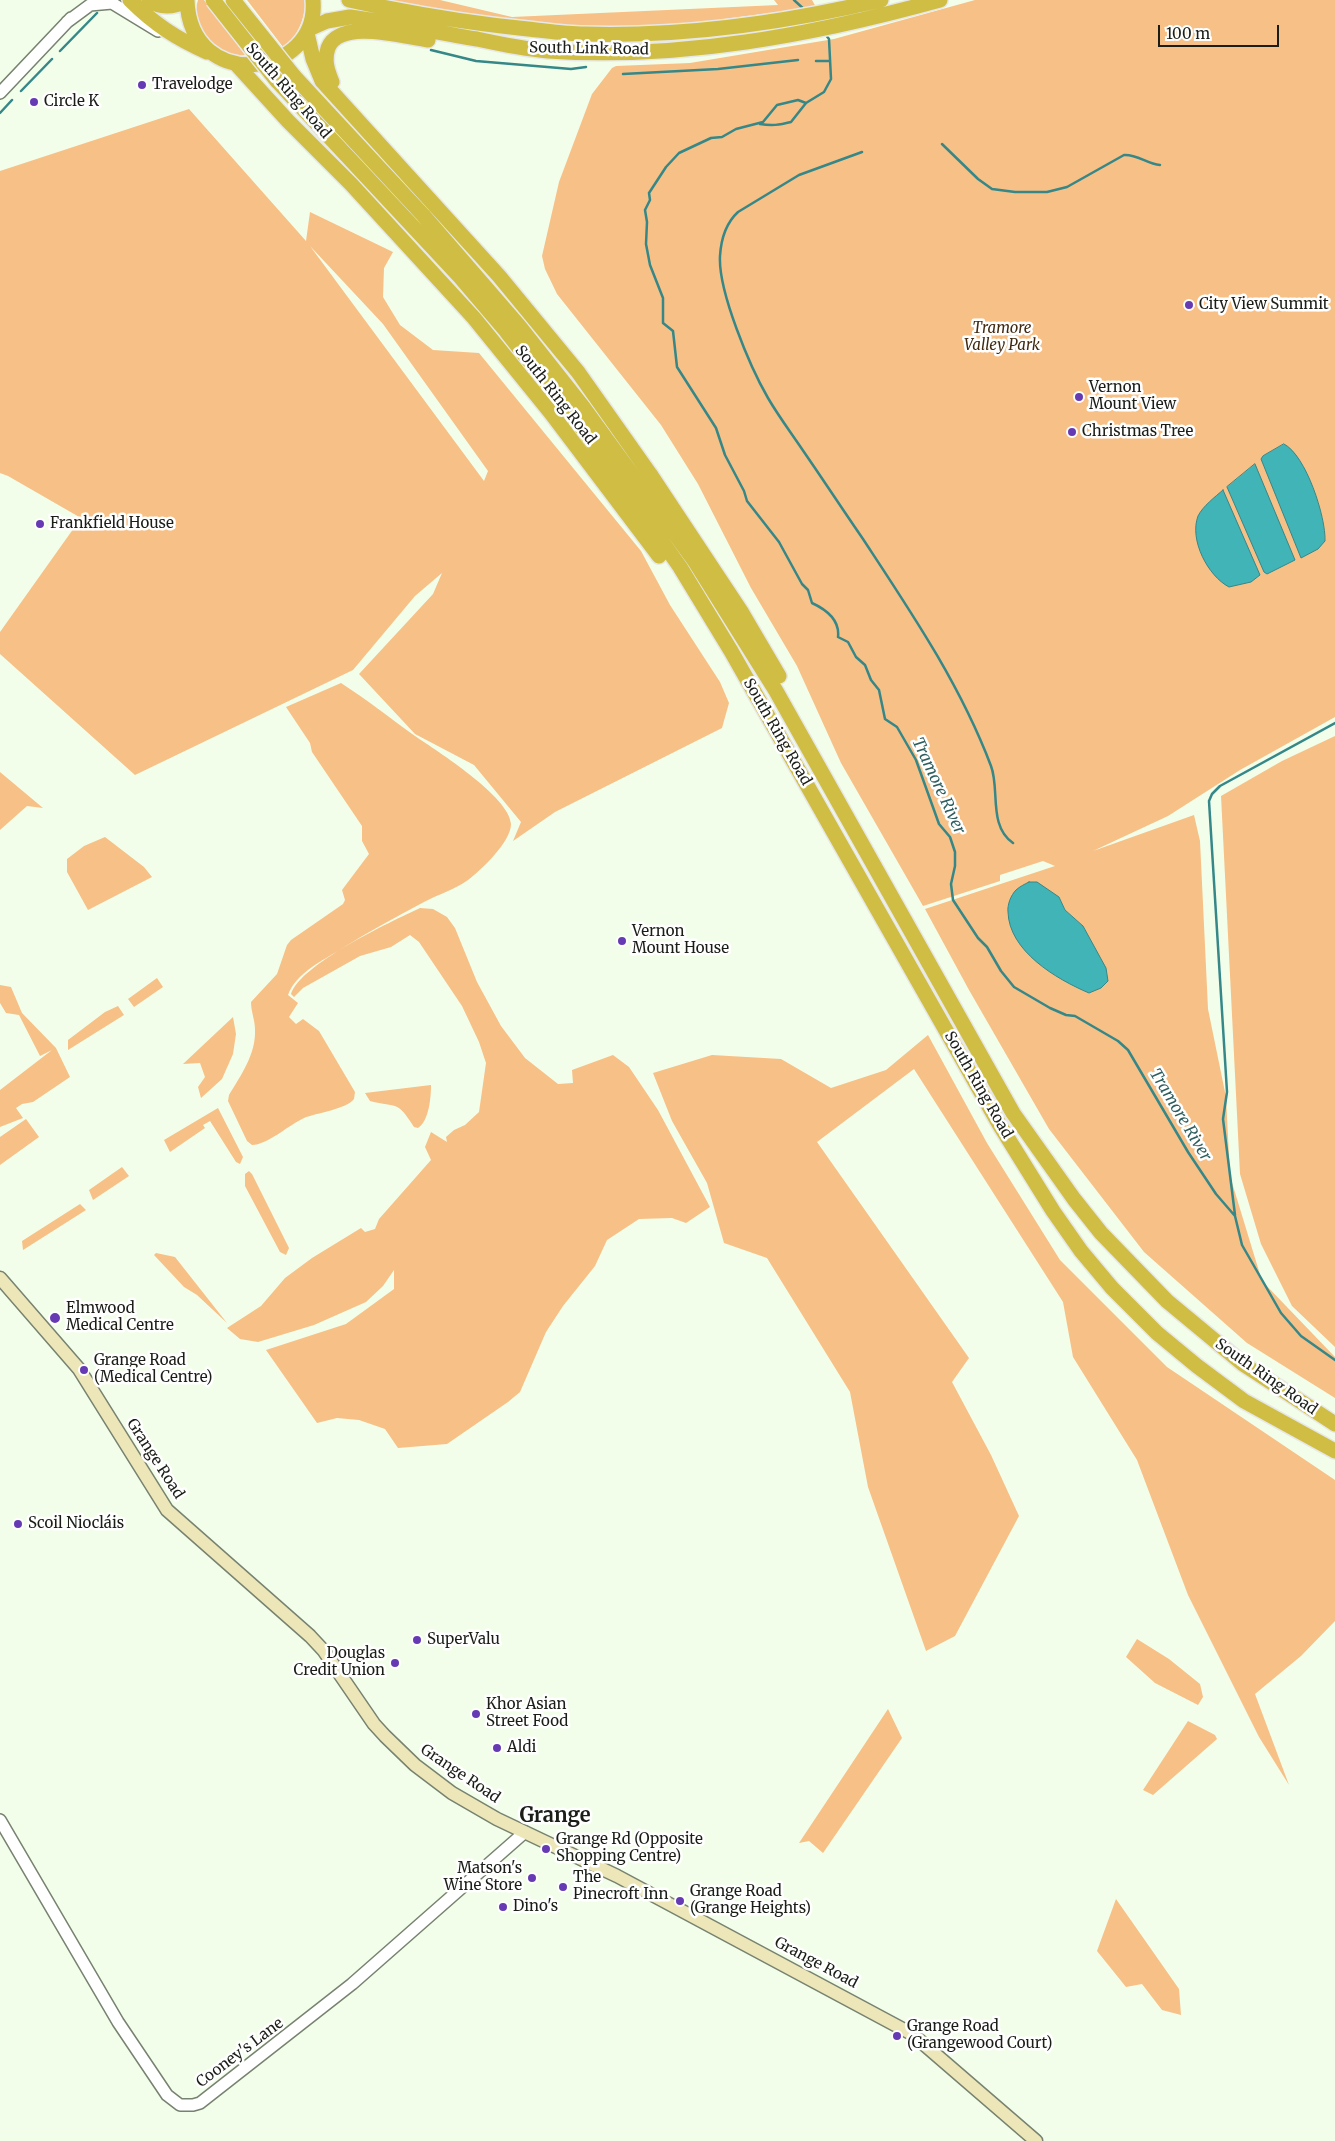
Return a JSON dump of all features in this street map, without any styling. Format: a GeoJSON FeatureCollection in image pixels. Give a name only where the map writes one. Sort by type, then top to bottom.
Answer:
{"type":"FeatureCollection","features":[{"type":"Feature","properties":{"kind":"highway"},"geometry":{"type":"LineString","coordinates":[[130,0],[144,14],[180,40],[236,64],[256,65],[274,60],[300,42],[308,31],[314,12],[313,0]]}},
{"type":"Feature","properties":{"kind":"highway"},"geometry":{"type":"LineString","coordinates":[[149,0],[154,4],[175,6],[187,0],[192,28],[199,41],[214,54]]}},
{"type":"Feature","properties":{"kind":"highway","name":"South Ring Road"},"geometry":{"type":"LineString","coordinates":[[214,0],[277,81],[460,277],[506,331],[582,428],[680,567],[731,651],[999,1124],[1053,1211],[1081,1251],[1112,1288],[1156,1333],[1197,1366],[1244,1401],[1335,1451]]}},
{"type":"Feature","properties":{"kind":"highway","name":"South Ring Road"},"geometry":{"type":"LineString","coordinates":[[233,0],[292,75],[423,215],[519,326],[583,407],[694,560],[776,690],[1013,1114],[1063,1184],[1101,1233],[1167,1302],[1209,1338],[1278,1388],[1335,1424]]}},
{"type":"Feature","properties":{"kind":"highway"},"geometry":{"type":"LineString","coordinates":[[349,0],[468,23],[583,34],[658,34],[800,17],[880,0]]}},
{"type":"Feature","properties":{"kind":"highway","name":"South Link Road"},"geometry":{"type":"LineString","coordinates":[[308,31],[327,21],[350,17],[530,49],[633,52],[691,49],[812,31],[840,26],[940,0]]}},
{"type":"Feature","properties":{"kind":"highway"},"geometry":{"type":"LineString","coordinates":[[308,31],[313,59],[322,81],[337,100],[396,161]]}},
{"type":"Feature","properties":{"kind":"highway"},"geometry":{"type":"LineString","coordinates":[[530,49],[469,45],[363,31],[348,32],[335,38],[328,48],[326,63],[335,87],[344,100],[499,276],[578,372],[650,474],[742,613],[829,769],[856,832]]}},
{"type":"Feature","properties":{"kind":"highway"},"geometry":{"type":"LineString","coordinates":[[236,64],[288,121],[351,184],[474,318],[551,412],[731,651]]}},
{"type":"Feature","properties":{"kind":"highway"},"geometry":{"type":"LineString","coordinates":[[650,474],[694,560]]}},
{"type":"Feature","properties":{"kind":"main road","name":"Grange Road"},"geometry":{"type":"LineString","coordinates":[[0,1278],[79,1369],[160,1499],[176,1519],[310,1636],[324,1651],[374,1724],[415,1765],[454,1794],[497,1819],[617,1876],[912,2034],[1036,2141]]}},
{"type":"Feature","properties":{"kind":"street"},"geometry":{"type":"LineString","coordinates":[[0,93],[67,22],[84,0]]}},
{"type":"Feature","properties":{"kind":"street"},"geometry":{"type":"LineString","coordinates":[[67,22],[90,5],[112,3],[155,30],[180,40]]}},
{"type":"Feature","properties":{"kind":"street","name":"Cooney's Lane"},"geometry":{"type":"LineString","coordinates":[[0,1820],[130,2043],[167,2095],[180,2105],[200,2103],[302,2024],[352,1984],[526,1832]]}},
{"type":"Feature","properties":{"kind":"green space"},"geometry":{"type":"Polygon","coordinates":[[[198,0],[204,0],[245,55],[235,55],[225,51],[208,38],[198,20],[196,10],[198,0]]]}},
{"type":"Feature","properties":{"kind":"green space"},"geometry":{"type":"Polygon","coordinates":[[[247,0],[306,0],[304,14],[297,32],[283,47],[247,0]]]}},
{"type":"Feature","properties":{"kind":"green space"},"geometry":{"type":"Polygon","coordinates":[[[375,0],[440,0],[512,17],[778,5],[774,0],[812,0],[816,7],[656,28],[595,29],[505,21],[375,0]]]}},
{"type":"Feature","properties":{"kind":"green space","name":"Tramore Valley Park"},"geometry":{"type":"Polygon","coordinates":[[[975,0],[1335,0],[1335,717],[1240,770],[1168,816],[1093,851],[1194,815],[1200,841],[1208,1009],[1226,1097],[1230,1176],[1262,1281],[1335,1357],[1335,1398],[1247,1343],[1144,1252],[1049,1129],[925,909],[1055,866],[1043,861],[1000,875],[1000,881],[923,906],[841,763],[797,666],[751,588],[698,484],[661,425],[557,294],[545,269],[542,256],[559,182],[592,94],[612,68],[616,66],[690,63],[834,39],[975,0]],[[1059,897],[1007,906],[1083,926],[1065,910],[1059,897]]]}},
{"type":"Feature","properties":{"kind":"green space"},"geometry":{"type":"Polygon","coordinates":[[[189,109],[306,241],[310,212],[393,252],[384,268],[383,297],[400,325],[433,350],[479,353],[641,551],[670,605],[720,682],[729,703],[722,728],[555,812],[513,841],[521,822],[474,765],[415,734],[359,674],[433,594],[442,573],[415,596],[353,670],[135,775],[0,654],[0,632],[81,518],[0,473],[0,171],[189,109]],[[310,246],[484,481],[488,471],[383,324],[310,246]]]}},
{"type":"Feature","properties":{"kind":"green space"},"geometry":{"type":"Polygon","coordinates":[[[341,683],[455,763],[486,788],[499,801],[507,813],[511,824],[510,831],[501,847],[468,880],[361,937],[318,963],[297,980],[288,995],[298,1003],[289,1017],[296,1024],[303,1019],[319,1031],[355,1092],[354,1099],[338,1108],[304,1118],[264,1142],[252,1145],[247,1141],[228,1101],[229,1095],[247,1064],[255,1039],[251,1002],[277,974],[287,945],[291,940],[343,904],[345,900],[342,890],[369,854],[362,841],[362,826],[312,752],[310,743],[286,707],[341,683]]]}},
{"type":"Feature","properties":{"kind":"green space"},"geometry":{"type":"Polygon","coordinates":[[[1335,736],[1335,1347],[1292,1306],[1261,1244],[1240,1174],[1221,796],[1282,761],[1335,736]]]}},
{"type":"Feature","properties":{"kind":"green space"},"geometry":{"type":"Polygon","coordinates":[[[0,772],[43,808],[27,806],[0,830],[0,772]]]}},
{"type":"Feature","properties":{"kind":"green space"},"geometry":{"type":"Polygon","coordinates":[[[105,837],[144,867],[152,877],[88,910],[67,872],[67,859],[84,846],[105,837]]]}},
{"type":"Feature","properties":{"kind":"green space"},"geometry":{"type":"Polygon","coordinates":[[[420,908],[433,909],[447,917],[455,928],[477,982],[501,1026],[525,1058],[558,1084],[573,1083],[572,1070],[613,1055],[629,1067],[658,1110],[710,1207],[686,1223],[672,1218],[639,1219],[607,1240],[595,1266],[563,1306],[546,1332],[520,1392],[447,1444],[398,1448],[385,1429],[359,1420],[337,1418],[317,1423],[266,1350],[346,1324],[394,1289],[394,1270],[383,1286],[366,1302],[314,1325],[258,1342],[240,1339],[227,1328],[261,1306],[285,1278],[312,1258],[361,1228],[365,1232],[375,1229],[379,1219],[431,1160],[425,1147],[431,1132],[447,1142],[446,1137],[454,1130],[465,1125],[479,1112],[486,1063],[479,1042],[462,1006],[419,942],[410,935],[391,947],[360,956],[303,988],[294,997],[291,994],[298,982],[328,957],[369,933],[420,908]]]}},
{"type":"Feature","properties":{"kind":"green space"},"geometry":{"type":"Polygon","coordinates":[[[157,978],[163,987],[134,1007],[128,999],[157,978]]]}},
{"type":"Feature","properties":{"kind":"green space"},"geometry":{"type":"Polygon","coordinates":[[[0,985],[11,987],[22,1013],[56,1048],[70,1077],[33,1102],[22,1104],[16,1108],[23,1118],[0,1127],[0,1090],[52,1050],[40,1056],[19,1015],[6,1013],[0,1003],[0,985]]]}},
{"type":"Feature","properties":{"kind":"green space"},"geometry":{"type":"Polygon","coordinates":[[[118,1006],[124,1015],[68,1050],[68,1040],[105,1012],[118,1006]]]}},
{"type":"Feature","properties":{"kind":"green space"},"geometry":{"type":"Polygon","coordinates":[[[233,1017],[236,1034],[233,1054],[222,1079],[201,1098],[198,1087],[205,1077],[200,1063],[183,1064],[233,1017]]]}},
{"type":"Feature","properties":{"kind":"green space"},"geometry":{"type":"Polygon","coordinates":[[[928,1035],[987,1143],[1060,1260],[1167,1367],[1335,1480],[1335,1621],[1301,1656],[1255,1694],[1289,1785],[1259,1737],[1188,1595],[1137,1460],[1073,1357],[1063,1302],[914,1069],[817,1142],[969,1358],[952,1382],[991,1455],[1019,1516],[955,1636],[926,1651],[868,1487],[850,1392],[767,1258],[724,1243],[707,1183],[672,1121],[653,1073],[712,1055],[781,1059],[831,1088],[886,1070],[928,1035]]]}},
{"type":"Feature","properties":{"kind":"green space"},"geometry":{"type":"Polygon","coordinates":[[[431,1085],[427,1115],[422,1125],[418,1128],[414,1127],[404,1113],[396,1106],[370,1101],[365,1093],[431,1085]]]}},
{"type":"Feature","properties":{"kind":"green space"},"geometry":{"type":"Polygon","coordinates":[[[218,1108],[243,1157],[240,1164],[236,1162],[210,1121],[203,1125],[205,1128],[170,1152],[164,1140],[218,1108]]]}},
{"type":"Feature","properties":{"kind":"green space"},"geometry":{"type":"Polygon","coordinates":[[[26,1119],[39,1137],[0,1165],[0,1137],[26,1119]]]}},
{"type":"Feature","properties":{"kind":"green space"},"geometry":{"type":"Polygon","coordinates":[[[122,1167],[129,1176],[93,1200],[89,1190],[122,1167]]]}},
{"type":"Feature","properties":{"kind":"green space"},"geometry":{"type":"Polygon","coordinates":[[[249,1171],[289,1248],[286,1255],[280,1252],[245,1186],[245,1174],[249,1171]]]}},
{"type":"Feature","properties":{"kind":"green space"},"geometry":{"type":"Polygon","coordinates":[[[80,1204],[86,1210],[23,1250],[22,1241],[80,1204]]]}},
{"type":"Feature","properties":{"kind":"green space"},"geometry":{"type":"Polygon","coordinates":[[[156,1253],[175,1257],[227,1323],[197,1295],[184,1287],[154,1255],[156,1253]]]}},
{"type":"Feature","properties":{"kind":"green space"},"geometry":{"type":"Polygon","coordinates":[[[1137,1639],[1169,1659],[1200,1684],[1203,1697],[1198,1705],[1155,1683],[1126,1657],[1137,1639]]]}},
{"type":"Feature","properties":{"kind":"green space"},"geometry":{"type":"Polygon","coordinates":[[[888,1709],[902,1738],[823,1853],[809,1841],[799,1843],[888,1709]]]}},
{"type":"Feature","properties":{"kind":"green space"},"geometry":{"type":"Polygon","coordinates":[[[1188,1721],[1215,1735],[1217,1739],[1153,1795],[1143,1790],[1188,1721]]]}},
{"type":"Feature","properties":{"kind":"green space"},"geometry":{"type":"Polygon","coordinates":[[[1116,1899],[1179,1989],[1181,2015],[1162,2010],[1142,1984],[1126,1987],[1097,1951],[1116,1899]]]}},
{"type":"Feature","properties":{"kind":"water"},"geometry":{"type":"Polygon","coordinates":[[[1284,444],[1300,460],[1307,473],[1318,503],[1324,530],[1325,541],[1318,549],[1301,558],[1261,459],[1284,444]]]}},
{"type":"Feature","properties":{"kind":"water"},"geometry":{"type":"Polygon","coordinates":[[[1255,464],[1295,560],[1267,574],[1264,572],[1227,487],[1255,464]]]}},
{"type":"Feature","properties":{"kind":"water"},"geometry":{"type":"Polygon","coordinates":[[[1223,490],[1260,575],[1251,582],[1229,587],[1214,575],[1208,566],[1198,546],[1196,536],[1196,525],[1200,512],[1223,490]]]}},
{"type":"Feature","properties":{"kind":"water"},"geometry":{"type":"Polygon","coordinates":[[[1029,882],[1037,882],[1059,897],[1065,910],[1083,926],[1106,968],[1108,981],[1101,988],[1089,993],[1049,972],[1025,951],[1016,939],[1010,926],[1009,903],[1016,890],[1029,882]]]}},
{"type":"Feature","properties":{"kind":"waterway","name":"Tramore River"},"geometry":{"type":"LineString","coordinates":[[794,0],[806,11]]}},
{"type":"Feature","properties":{"kind":"waterway"},"geometry":{"type":"LineString","coordinates":[[60,51],[97,13]]}},
{"type":"Feature","properties":{"kind":"waterway","name":"Tramore River"},"geometry":{"type":"LineString","coordinates":[[760,124],[776,125],[791,122],[806,103],[824,92],[831,79],[829,39],[825,34]]}},
{"type":"Feature","properties":{"kind":"waterway"},"geometry":{"type":"LineString","coordinates":[[431,50],[476,61],[571,69],[586,67]]}},
{"type":"Feature","properties":{"kind":"waterway"},"geometry":{"type":"LineString","coordinates":[[21,91],[52,59]]}},
{"type":"Feature","properties":{"kind":"waterway"},"geometry":{"type":"LineString","coordinates":[[623,74],[718,69],[798,60]]}},
{"type":"Feature","properties":{"kind":"waterway"},"geometry":{"type":"LineString","coordinates":[[816,61],[830,61]]}},
{"type":"Feature","properties":{"kind":"waterway"},"geometry":{"type":"LineString","coordinates":[[0,113],[12,100]]}},
{"type":"Feature","properties":{"kind":"waterway","name":"Tramore River"},"geometry":{"type":"LineString","coordinates":[[806,103],[798,100],[777,105],[763,122],[736,129],[722,137],[711,138],[679,153],[666,167],[649,193],[650,200],[645,210],[647,222],[646,244],[650,265],[663,298],[663,323],[673,331],[677,367],[716,428],[725,455],[744,491],[747,501],[779,542],[802,584],[808,590],[812,603],[822,608],[831,616],[837,625],[838,637],[848,642],[856,657],[865,665],[871,680],[879,690],[885,719],[897,727],[916,760],[939,824],[950,837],[955,852],[955,866],[951,884],[953,900],[978,938],[987,947],[1001,971],[1014,987],[1050,1008],[1066,1015],[1075,1016],[1118,1041],[1128,1050],[1188,1152],[1216,1194],[1235,1216],[1242,1245],[1281,1313],[1301,1336],[1335,1360]]}},
{"type":"Feature","properties":{"kind":"waterway"},"geometry":{"type":"LineString","coordinates":[[942,144],[978,179],[992,189],[1015,192],[1047,192],[1067,187],[1124,155],[1160,165]]}},
{"type":"Feature","properties":{"kind":"waterway"},"geometry":{"type":"LineString","coordinates":[[862,152],[799,175],[738,212],[727,227],[722,244],[720,256],[724,289],[744,349],[768,398],[899,594],[950,677],[979,736],[991,766],[994,775],[997,817],[1005,836],[1013,843]]}},
{"type":"Feature","properties":{"kind":"waterway"},"geometry":{"type":"LineString","coordinates":[[1235,1215],[1223,1119],[1227,1092],[1209,801],[1212,794],[1220,786],[1335,723]]}},
{"type":"Feature","properties":{"kind":"place","name":"Travelodge"},"geometry":{"type":"Point","coordinates":[142,85]}},
{"type":"Feature","properties":{"kind":"place","name":"Circle K"},"geometry":{"type":"Point","coordinates":[34,102]}},
{"type":"Feature","properties":{"kind":"place","name":"City View Summit"},"geometry":{"type":"Point","coordinates":[1189,305]}},
{"type":"Feature","properties":{"kind":"place","name":"Vernon Mount View"},"geometry":{"type":"Point","coordinates":[1079,397]}},
{"type":"Feature","properties":{"kind":"place","name":"Christmas Tree"},"geometry":{"type":"Point","coordinates":[1072,432]}},
{"type":"Feature","properties":{"kind":"place","name":"Frankfield House"},"geometry":{"type":"Point","coordinates":[40,524]}},
{"type":"Feature","properties":{"kind":"place","name":"Vernon Mount House"},"geometry":{"type":"Point","coordinates":[622,941]}},
{"type":"Feature","properties":{"kind":"place","name":"Elmwood Medical Centre"},"geometry":{"type":"Point","coordinates":[55,1318]}},
{"type":"Feature","properties":{"kind":"place","name":"Grange Road (Medical Centre)"},"geometry":{"type":"Point","coordinates":[84,1370]}},
{"type":"Feature","properties":{"kind":"place","name":"Scoil Niocláis"},"geometry":{"type":"Point","coordinates":[18,1524]}},
{"type":"Feature","properties":{"kind":"place","name":"SuperValu"},"geometry":{"type":"Point","coordinates":[417,1640]}},
{"type":"Feature","properties":{"kind":"place","name":"Douglas Credit Union"},"geometry":{"type":"Point","coordinates":[395,1663]}},
{"type":"Feature","properties":{"kind":"place","name":"Khor Asian Street Food"},"geometry":{"type":"Point","coordinates":[476,1714]}},
{"type":"Feature","properties":{"kind":"place","name":"Aldi"},"geometry":{"type":"Point","coordinates":[497,1748]}},
{"type":"Feature","properties":{"kind":"place","name":"Grange Rd (Opposite Shopping Centre)"},"geometry":{"type":"Point","coordinates":[546,1849]}},
{"type":"Feature","properties":{"kind":"place","name":"Matson's Wine Store"},"geometry":{"type":"Point","coordinates":[532,1878]}},
{"type":"Feature","properties":{"kind":"place","name":"The Pinecroft Inn"},"geometry":{"type":"Point","coordinates":[563,1887]}},
{"type":"Feature","properties":{"kind":"place","name":"Grange Road (Grange Heights)"},"geometry":{"type":"Point","coordinates":[680,1901]}},
{"type":"Feature","properties":{"kind":"place","name":"Dino's"},"geometry":{"type":"Point","coordinates":[503,1907]}},
{"type":"Feature","properties":{"kind":"place","name":"Grange Road (Grangewood Court)"},"geometry":{"type":"Point","coordinates":[897,2036]}},
{"type":"Feature","properties":{"kind":"district","name":"Grange"},"geometry":{"type":"Point","coordinates":[555,1816]}}]}
